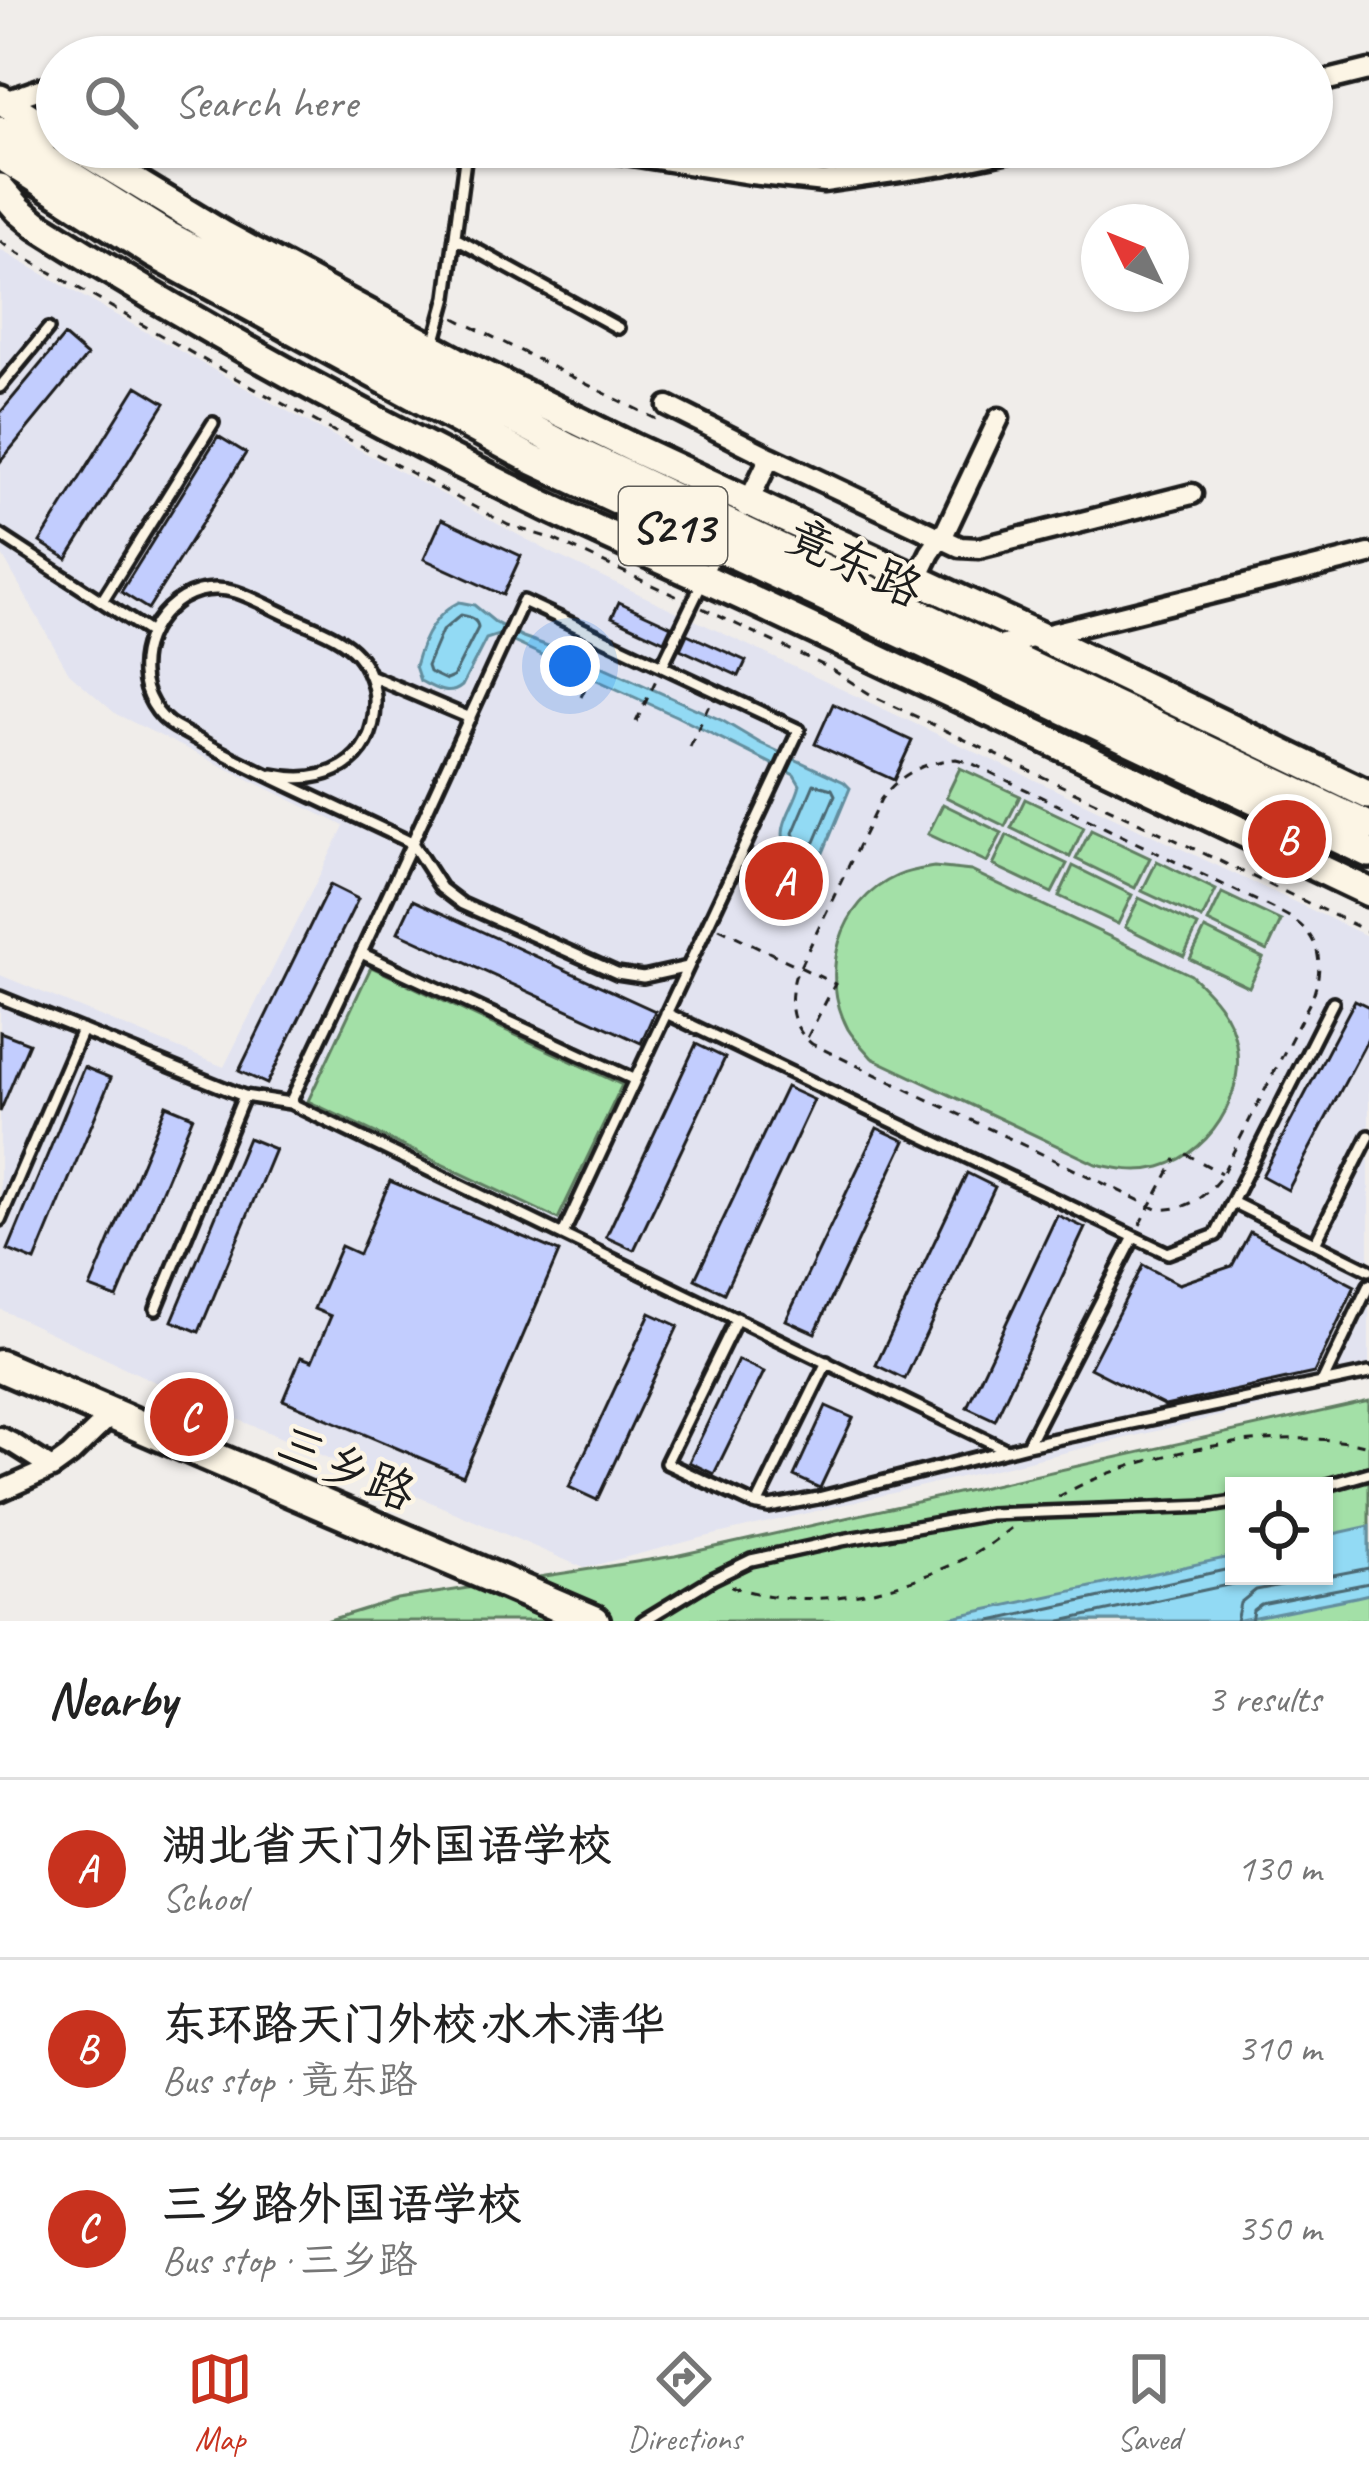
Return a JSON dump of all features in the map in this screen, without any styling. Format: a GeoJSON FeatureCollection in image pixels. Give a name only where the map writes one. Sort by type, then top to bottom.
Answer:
{"type":"FeatureCollection","features":[{"type":"Feature","properties":{"kind":"highway","name":"三乡路"},"geometry":{"type":"LineString","coordinates":[[0,1366],[594,1621]]}},
{"type":"Feature","properties":{"kind":"main road"},"geometry":{"type":"LineString","coordinates":[[1,101],[36,122]]}},
{"type":"Feature","properties":{"kind":"main road","name":"竟东路"},"geometry":{"type":"LineString","coordinates":[[0,131],[36,154]]}},
{"type":"Feature","properties":{"kind":"main road","name":"竟东路"},"geometry":{"type":"LineString","coordinates":[[0,155],[154,254],[533,460],[734,526],[910,594],[983,658],[1369,826]]}},
{"type":"Feature","properties":{"kind":"main road","name":"竟东路"},"geometry":{"type":"LineString","coordinates":[[59,168],[163,233],[428,360],[567,448],[734,526],[1369,853]]}},
{"type":"Feature","properties":{"kind":"main road"},"geometry":{"type":"LineString","coordinates":[[112,168],[428,360]]}},
{"type":"Feature","properties":{"kind":"main road"},"geometry":{"type":"LineString","coordinates":[[0,188],[19,210],[57,238],[298,378],[556,511],[698,591],[1369,892]]}},
{"type":"Feature","properties":{"kind":"main road"},"geometry":{"type":"LineString","coordinates":[[910,594],[1037,635],[1369,796]]}},
{"type":"Feature","properties":{"kind":"street"},"geometry":{"type":"LineString","coordinates":[[1333,79],[1369,70]]}},
{"type":"Feature","properties":{"kind":"street"},"geometry":{"type":"LineString","coordinates":[[1,101],[36,90]]}},
{"type":"Feature","properties":{"kind":"street"},"geometry":{"type":"LineString","coordinates":[[714,168],[824,182],[921,168]]}},
{"type":"Feature","properties":{"kind":"street"},"geometry":{"type":"LineString","coordinates":[[668,406],[960,548],[979,548],[1192,494]]}},
{"type":"Feature","properties":{"kind":"street"},"geometry":{"type":"LineString","coordinates":[[910,594],[999,418]]}},
{"type":"Feature","properties":{"kind":"street"},"geometry":{"type":"LineString","coordinates":[[734,526],[770,457]]}},
{"type":"Feature","properties":{"kind":"street"},"geometry":{"type":"LineString","coordinates":[[983,658],[1037,635],[1369,554]]}},
{"type":"Feature","properties":{"kind":"street"},"geometry":{"type":"LineString","coordinates":[[0,1491],[52,1468],[111,1415]]}},
{"type":"Feature","properties":{"kind":"street"},"geometry":{"type":"LineString","coordinates":[[0,1438],[52,1468]]}},
{"type":"Feature","properties":{"kind":"lane"},"geometry":{"type":"LineString","coordinates":[[428,360],[447,297],[464,168]]}},
{"type":"Feature","properties":{"kind":"lane"},"geometry":{"type":"LineString","coordinates":[[455,238],[618,328]]}},
{"type":"Feature","properties":{"kind":"lane"},"geometry":{"type":"LineString","coordinates":[[0,386],[48,329]]}},
{"type":"Feature","properties":{"kind":"lane"},"geometry":{"type":"LineString","coordinates":[[102,602],[213,423]]}},
{"type":"Feature","properties":{"kind":"lane"},"geometry":{"type":"LineString","coordinates":[[662,666],[734,526]]}},
{"type":"Feature","properties":{"kind":"lane"},"geometry":{"type":"LineString","coordinates":[[0,535],[149,632]]}},
{"type":"Feature","properties":{"kind":"lane"},"geometry":{"type":"LineString","coordinates":[[273,776],[322,777],[344,766],[362,748],[373,725],[376,700],[370,676],[358,655],[338,639],[233,591],[208,590],[184,597],[149,632],[142,657],[143,682],[152,705],[169,724],[273,776],[412,844],[441,888],[481,913],[629,976],[657,976],[688,967]]}},
{"type":"Feature","properties":{"kind":"lane"},"geometry":{"type":"LineString","coordinates":[[290,1103],[523,601],[799,730],[562,1234]]}},
{"type":"Feature","properties":{"kind":"lane"},"geometry":{"type":"LineString","coordinates":[[370,676],[470,718]]}},
{"type":"Feature","properties":{"kind":"lane"},"geometry":{"type":"LineString","coordinates":[[361,953],[634,1080]]}},
{"type":"Feature","properties":{"kind":"lane"},"geometry":{"type":"LineString","coordinates":[[0,997],[244,1096],[290,1103],[1007,1450]]}},
{"type":"Feature","properties":{"kind":"lane"},"geometry":{"type":"LineString","coordinates":[[666,1013],[1168,1253],[1216,1234],[1333,1002]]}},
{"type":"Feature","properties":{"kind":"lane"},"geometry":{"type":"LineString","coordinates":[[0,1220],[82,1030]]}},
{"type":"Feature","properties":{"kind":"lane"},"geometry":{"type":"LineString","coordinates":[[156,1309],[244,1096]]}},
{"type":"Feature","properties":{"kind":"lane"},"geometry":{"type":"LineString","coordinates":[[1315,1243],[1369,1136]]}},
{"type":"Feature","properties":{"kind":"lane"},"geometry":{"type":"LineString","coordinates":[[1232,1202],[1369,1270]]}},
{"type":"Feature","properties":{"kind":"lane"},"geometry":{"type":"LineString","coordinates":[[1027,1445],[1134,1237]]}},
{"type":"Feature","properties":{"kind":"lane"},"geometry":{"type":"LineString","coordinates":[[1322,1383],[1369,1285]]}},
{"type":"Feature","properties":{"kind":"lane"},"geometry":{"type":"LineString","coordinates":[[737,1318],[666,1463],[769,1507],[1027,1445],[1369,1373]]}},
{"type":"Feature","properties":{"kind":"lane"},"geometry":{"type":"LineString","coordinates":[[757,1505],[827,1362]]}},
{"type":"Feature","properties":{"kind":"lane"},"geometry":{"type":"LineString","coordinates":[[1333,1483],[1369,1473]]}},
{"type":"Feature","properties":{"kind":"lane"},"geometry":{"type":"LineString","coordinates":[[643,1621],[751,1560],[842,1540],[989,1514],[1225,1503]]}},
{"type":"Feature","properties":{"kind":"path"},"geometry":{"type":"LineString","coordinates":[[0,241],[246,384],[508,525],[698,591],[873,696],[1369,932]]}},
{"type":"Feature","properties":{"kind":"path"},"geometry":{"type":"LineString","coordinates":[[581,697],[608,640]]}},
{"type":"Feature","properties":{"kind":"path"},"geometry":{"type":"LineString","coordinates":[[636,722],[662,666]]}},
{"type":"Feature","properties":{"kind":"path"},"geometry":{"type":"LineString","coordinates":[[690,747],[716,691]]}},
{"type":"Feature","properties":{"kind":"path"},"geometry":{"type":"LineString","coordinates":[[944,760],[971,764],[1296,920],[1309,932],[1320,962],[1313,996],[1222,1174],[1200,1199],[1167,1210],[807,1040],[790,1008],[790,994],[881,799],[909,772],[944,760]]}},
{"type":"Feature","properties":{"kind":"path"},"geometry":{"type":"LineString","coordinates":[[708,923],[835,985],[807,1040]]}},
{"type":"Feature","properties":{"kind":"path"},"geometry":{"type":"LineString","coordinates":[[1186,1154],[1222,1174]]}},
{"type":"Feature","properties":{"kind":"path"},"geometry":{"type":"LineString","coordinates":[[1134,1237],[1176,1160]]}},
{"type":"Feature","properties":{"kind":"shaded area"},"geometry":{"type":"Polygon","coordinates":[[[0,250],[554,554],[1369,937],[1369,1381],[584,1568],[200,1403],[0,1309],[0,975],[224,1067],[344,826],[116,714],[69,673],[0,551],[0,250]]]}},
{"type":"Feature","properties":{"kind":"green space"},"geometry":{"type":"Polygon","coordinates":[[[960,768],[1020,796],[1005,826],[946,797],[960,768]]]}},
{"type":"Feature","properties":{"kind":"green space"},"geometry":{"type":"Polygon","coordinates":[[[1025,799],[1084,827],[1070,857],[1011,828],[1025,799]]]}},
{"type":"Feature","properties":{"kind":"green space"},"geometry":{"type":"Polygon","coordinates":[[[943,804],[1002,833],[987,862],[928,834],[943,804]]]}},
{"type":"Feature","properties":{"kind":"green space"},"geometry":{"type":"Polygon","coordinates":[[[1091,830],[1150,858],[1135,888],[1076,859],[1091,830]]]}},
{"type":"Feature","properties":{"kind":"green space"},"geometry":{"type":"Polygon","coordinates":[[[1007,835],[1067,864],[1052,893],[993,865],[1007,835]]]}},
{"type":"Feature","properties":{"kind":"green space"},"geometry":{"type":"Polygon","coordinates":[[[1157,861],[1216,890],[1202,919],[1142,891],[1157,861]]]}},
{"type":"Feature","properties":{"kind":"green space"},"geometry":{"type":"Polygon","coordinates":[[[1073,866],[1132,895],[1118,924],[1059,896],[1073,866]]]}},
{"type":"Feature","properties":{"kind":"green space"},"geometry":{"type":"Polygon","coordinates":[[[934,867],[971,871],[1191,975],[1209,993],[1231,1026],[1237,1069],[1225,1112],[1198,1146],[1152,1169],[1096,1164],[872,1058],[850,1033],[839,1008],[835,963],[840,942],[860,903],[877,888],[901,874],[934,867]]]}},
{"type":"Feature","properties":{"kind":"green space"},"geometry":{"type":"Polygon","coordinates":[[[1222,893],[1281,921],[1267,951],[1208,922],[1222,893]]]}},
{"type":"Feature","properties":{"kind":"green space"},"geometry":{"type":"Polygon","coordinates":[[[1139,898],[1198,926],[1184,956],[1125,927],[1139,898]]]}},
{"type":"Feature","properties":{"kind":"green space"},"geometry":{"type":"Polygon","coordinates":[[[1205,929],[1263,958],[1249,987],[1190,959],[1205,929]]]}},
{"type":"Feature","properties":{"kind":"green space"},"geometry":{"type":"Polygon","coordinates":[[[371,967],[622,1085],[558,1219],[308,1101],[371,967]]]}},
{"type":"Feature","properties":{"kind":"green space"},"geometry":{"type":"Polygon","coordinates":[[[1369,1401],[1369,1621],[326,1621],[397,1599],[675,1556],[1369,1401]]]}},
{"type":"Feature","properties":{"kind":"water"},"geometry":{"type":"Polygon","coordinates":[[[459,602],[474,605],[523,637],[592,662],[723,721],[844,782],[850,788],[823,853],[804,856],[786,849],[784,824],[800,785],[794,775],[498,635],[486,639],[457,690],[441,691],[420,681],[415,666],[425,637],[443,613],[459,602]]]}},
{"type":"Feature","properties":{"kind":"water"},"geometry":{"type":"Polygon","coordinates":[[[1369,1526],[1369,1594],[1235,1621],[934,1621],[1225,1558],[1225,1585],[1333,1585],[1333,1534],[1369,1526]]]}},
{"type":"Feature","properties":{"kind":"building"},"geometry":{"type":"Polygon","coordinates":[[[64,336],[87,356],[0,462],[0,413],[64,336]]]}},
{"type":"Feature","properties":{"kind":"building"},"geometry":{"type":"Polygon","coordinates":[[[137,386],[165,403],[67,559],[40,542],[137,386]]]}},
{"type":"Feature","properties":{"kind":"building"},"geometry":{"type":"Polygon","coordinates":[[[218,436],[246,453],[148,609],[121,592],[218,436]]]}},
{"type":"Feature","properties":{"kind":"building"},"geometry":{"type":"Polygon","coordinates":[[[442,519],[521,556],[503,595],[424,559],[442,519]]]}},
{"type":"Feature","properties":{"kind":"building"},"geometry":{"type":"Polygon","coordinates":[[[619,602],[671,626],[664,641],[612,617],[619,602]]]}},
{"type":"Feature","properties":{"kind":"building"},"geometry":{"type":"Polygon","coordinates":[[[687,634],[746,661],[739,676],[680,649],[687,634]]]}},
{"type":"Feature","properties":{"kind":"building"},"geometry":{"type":"Polygon","coordinates":[[[833,704],[912,741],[894,780],[815,744],[833,704]]]}},
{"type":"Feature","properties":{"kind":"building"},"geometry":{"type":"Polygon","coordinates":[[[330,885],[358,899],[267,1084],[239,1071],[330,885]]]}},
{"type":"Feature","properties":{"kind":"building"},"geometry":{"type":"Polygon","coordinates":[[[413,900],[655,1011],[641,1043],[398,932],[413,900]]]}},
{"type":"Feature","properties":{"kind":"building"},"geometry":{"type":"Polygon","coordinates":[[[1355,1000],[1369,1007],[1369,1037],[1288,1190],[1262,1176],[1355,1000]]]}},
{"type":"Feature","properties":{"kind":"building"},"geometry":{"type":"Polygon","coordinates":[[[0,1032],[29,1043],[0,1112],[0,1032]]]}},
{"type":"Feature","properties":{"kind":"building"},"geometry":{"type":"Polygon","coordinates":[[[696,1044],[725,1058],[634,1250],[606,1237],[696,1044]]]}},
{"type":"Feature","properties":{"kind":"building"},"geometry":{"type":"Polygon","coordinates":[[[84,1067],[111,1078],[35,1261],[8,1250],[84,1067]]]}},
{"type":"Feature","properties":{"kind":"building"},"geometry":{"type":"Polygon","coordinates":[[[786,1087],[814,1100],[724,1293],[695,1279],[786,1087]]]}},
{"type":"Feature","properties":{"kind":"building"},"geometry":{"type":"Polygon","coordinates":[[[166,1105],[193,1116],[117,1298],[90,1288],[166,1105]]]}},
{"type":"Feature","properties":{"kind":"building"},"geometry":{"type":"Polygon","coordinates":[[[877,1128],[905,1141],[815,1333],[786,1320],[877,1128]]]}},
{"type":"Feature","properties":{"kind":"building"},"geometry":{"type":"Polygon","coordinates":[[[248,1138],[275,1149],[199,1332],[172,1321],[248,1138]]]}},
{"type":"Feature","properties":{"kind":"building"},"geometry":{"type":"Polygon","coordinates":[[[967,1173],[995,1187],[905,1379],[876,1365],[967,1173]]]}},
{"type":"Feature","properties":{"kind":"building"},"geometry":{"type":"Polygon","coordinates":[[[390,1181],[559,1252],[463,1476],[283,1400],[301,1357],[312,1361],[331,1316],[314,1309],[341,1246],[359,1254],[390,1181]]]}},
{"type":"Feature","properties":{"kind":"building"},"geometry":{"type":"Polygon","coordinates":[[[1057,1215],[1085,1228],[995,1420],[967,1407],[1057,1215]]]}},
{"type":"Feature","properties":{"kind":"building"},"geometry":{"type":"Polygon","coordinates":[[[1250,1232],[1355,1286],[1314,1373],[1165,1406],[1090,1368],[1143,1265],[1179,1284],[1232,1266],[1250,1232]]]}},
{"type":"Feature","properties":{"kind":"building"},"geometry":{"type":"Polygon","coordinates":[[[650,1313],[678,1326],[597,1500],[569,1487],[650,1313]]]}},
{"type":"Feature","properties":{"kind":"building"},"geometry":{"type":"Polygon","coordinates":[[[738,1360],[764,1372],[714,1474],[689,1462],[738,1360]]]}},
{"type":"Feature","properties":{"kind":"building"},"geometry":{"type":"Polygon","coordinates":[[[826,1406],[853,1418],[820,1488],[794,1476],[826,1406]]]}},
{"type":"Feature","properties":{"kind":"place","name":"东环路天门外校·水木清华"},"geometry":{"type":"Point","coordinates":[1287,839]}},
{"type":"Feature","properties":{"kind":"place","name":"湖北省天门外国语学校"},"geometry":{"type":"Point","coordinates":[784,881]}},
{"type":"Feature","properties":{"kind":"place","name":"三乡路外国语学校"},"geometry":{"type":"Point","coordinates":[189,1417]}}]}
